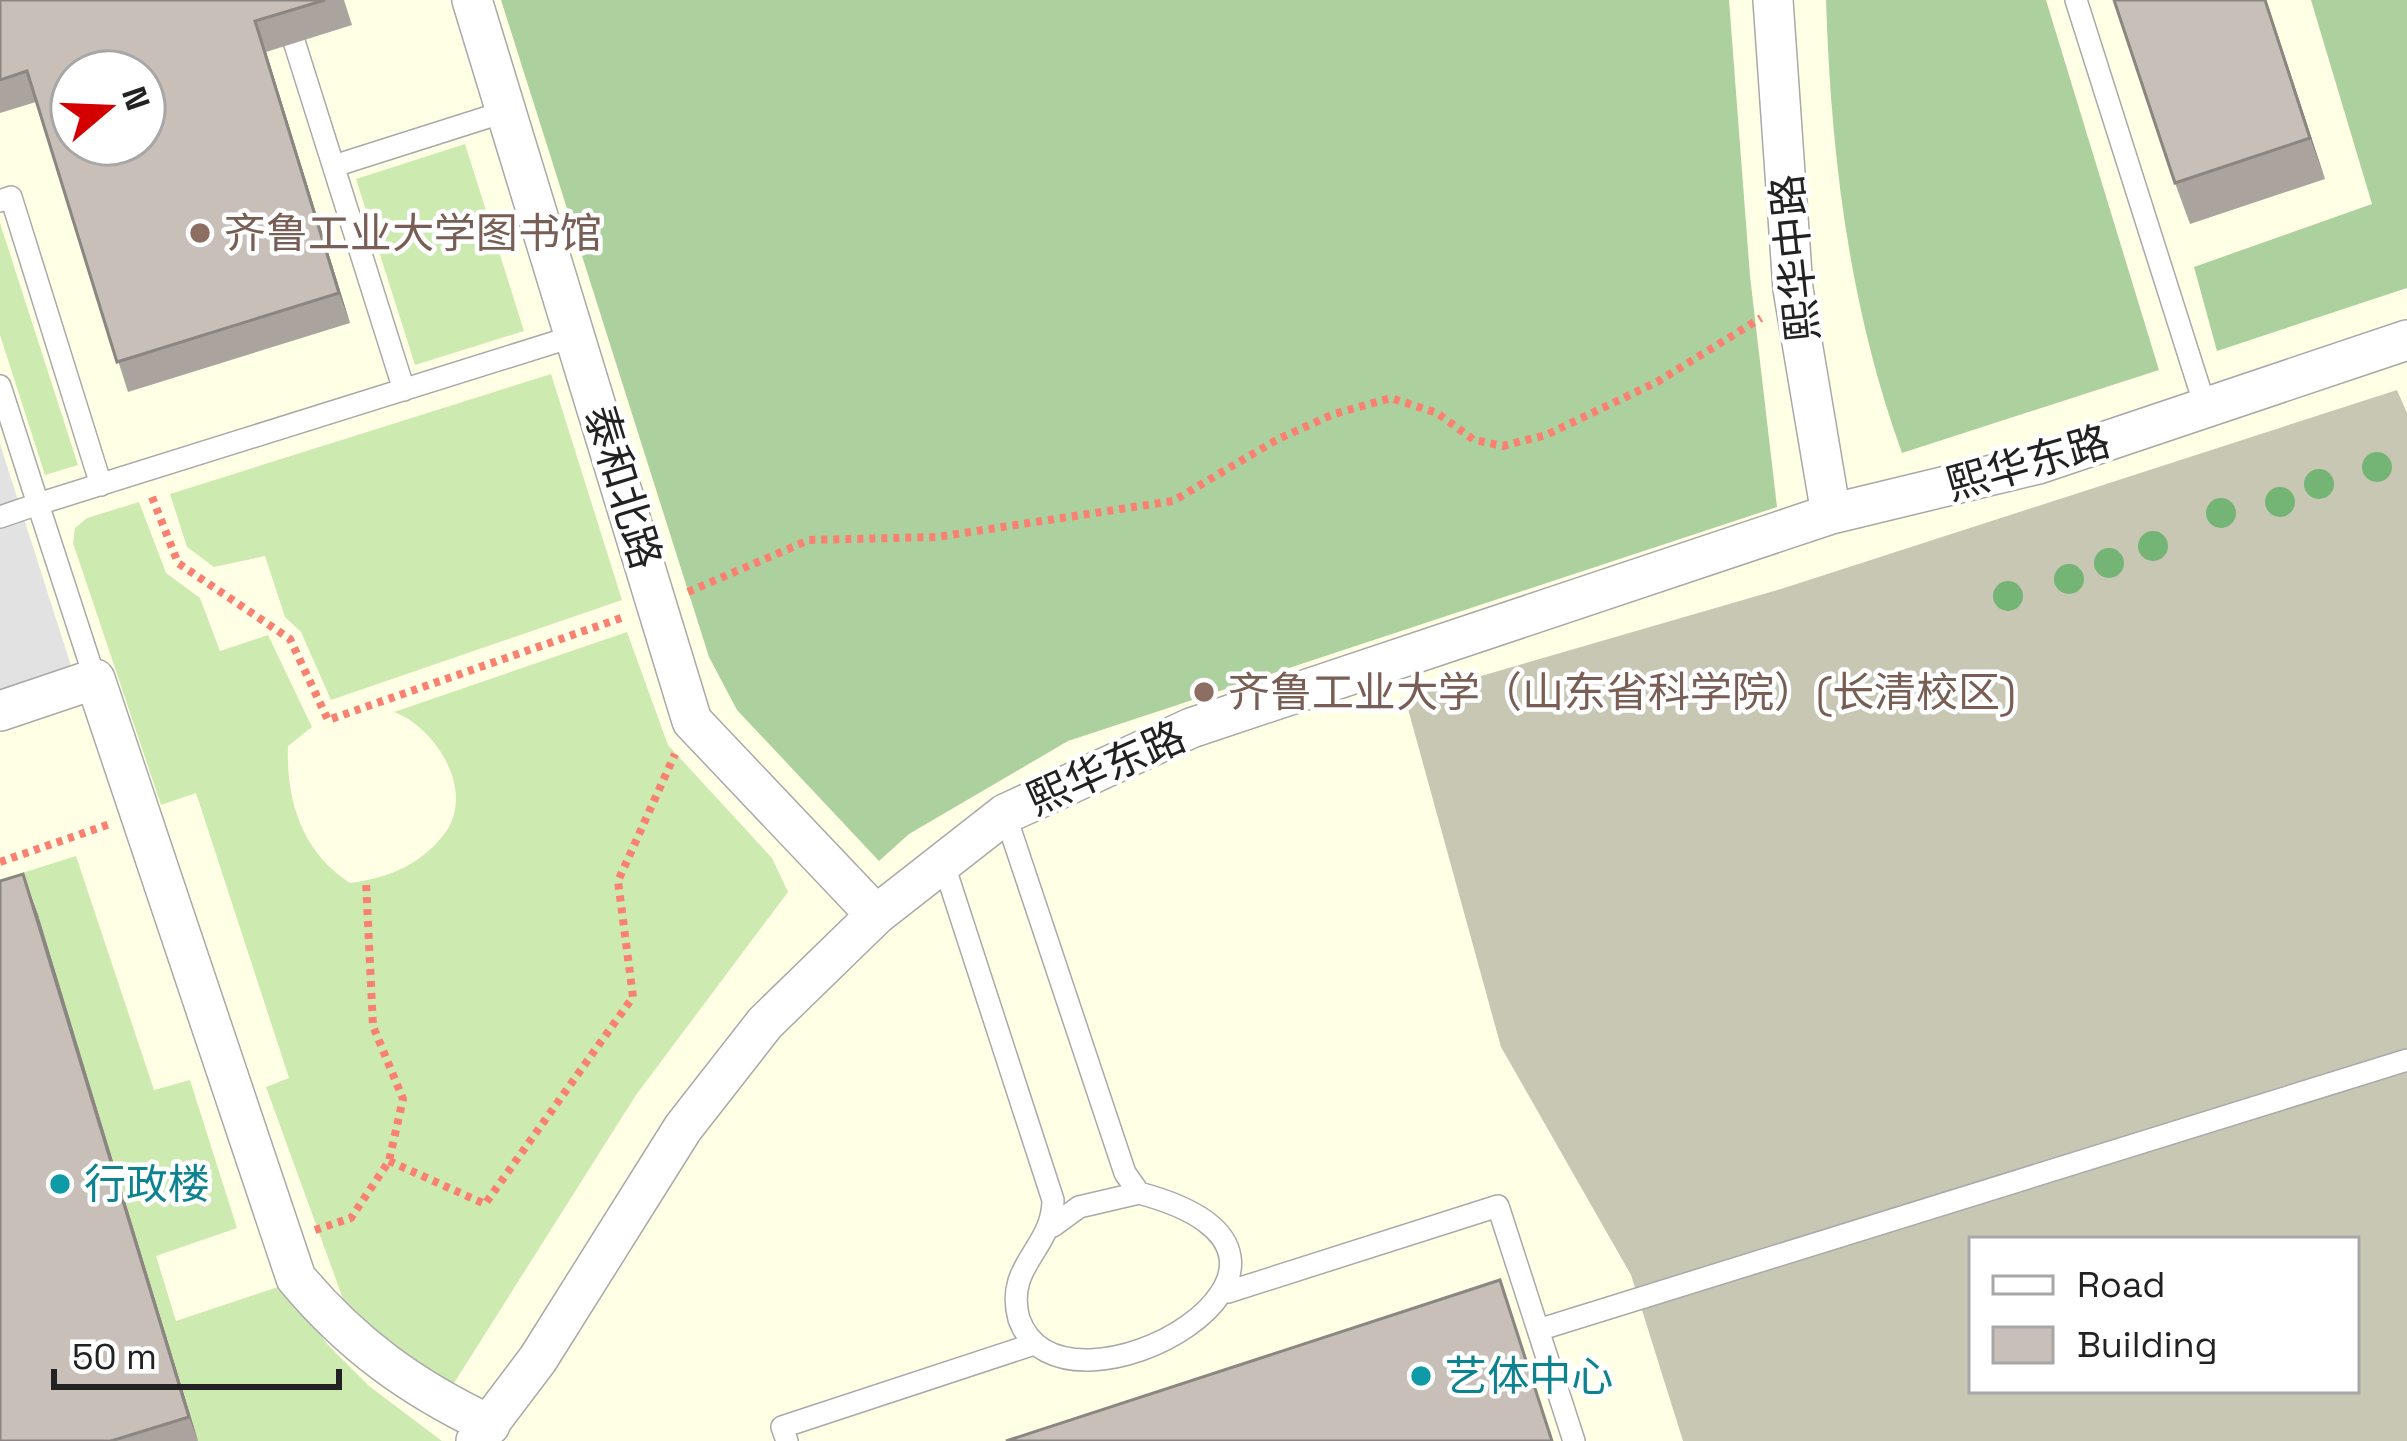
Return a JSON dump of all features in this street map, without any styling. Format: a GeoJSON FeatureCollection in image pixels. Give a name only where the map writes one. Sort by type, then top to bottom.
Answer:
{"type":"FeatureCollection","features":[{"type":"Feature","properties":{"kind":"street","name":"泰和北路"},"geometry":{"type":"LineString","coordinates":[[472,0],[578,335],[692,722],[876,915]]}},
{"type":"Feature","properties":{"kind":"street","name":"熙华中路"},"geometry":{"type":"LineString","coordinates":[[1773,0],[1793,289],[1831,514]]}},
{"type":"Feature","properties":{"kind":"street","name":"熙华东路"},"geometry":{"type":"LineString","coordinates":[[483,1433],[538,1359],[683,1128],[766,1023],[876,915],[1005,814],[1191,728],[1831,514],[2038,464],[2407,340]]}},
{"type":"Feature","properties":{"kind":"street"},"geometry":{"type":"LineString","coordinates":[[0,712],[94,679],[296,1278],[335,1325],[483,1433]]}},
{"type":"Feature","properties":{"kind":"lane"},"geometry":{"type":"LineString","coordinates":[[281,0],[404,390]]}},
{"type":"Feature","properties":{"kind":"lane"},"geometry":{"type":"LineString","coordinates":[[2076,0],[2206,409]]}},
{"type":"Feature","properties":{"kind":"lane"},"geometry":{"type":"LineString","coordinates":[[334,166],[507,111]]}},
{"type":"Feature","properties":{"kind":"lane"},"geometry":{"type":"LineString","coordinates":[[0,201],[11,197],[101,485]]}},
{"type":"Feature","properties":{"kind":"lane"},"geometry":{"type":"LineString","coordinates":[[0,517],[578,335]]}},
{"type":"Feature","properties":{"kind":"lane"},"geometry":{"type":"LineString","coordinates":[[0,386],[94,679]]}},
{"type":"Feature","properties":{"kind":"lane"},"geometry":{"type":"LineString","coordinates":[[1005,814],[1125,1173],[1138,1193]]}},
{"type":"Feature","properties":{"kind":"lane"},"geometry":{"type":"LineString","coordinates":[[942,860],[1053,1200],[1053,1226]]}},
{"type":"Feature","properties":{"kind":"lane"},"geometry":{"type":"LineString","coordinates":[[1538,1330],[2407,1060]]}},
{"type":"Feature","properties":{"kind":"lane"},"geometry":{"type":"LineString","coordinates":[[1138,1193],[1172,1202],[1203,1220],[1220,1242],[1229,1268],[1228,1292],[1203,1331],[1178,1349],[1127,1368],[1076,1373],[1053,1366],[1031,1345],[1019,1318],[1016,1292],[1023,1267],[1053,1226],[1079,1208],[1138,1193]]}},
{"type":"Feature","properties":{"kind":"lane"},"geometry":{"type":"LineString","coordinates":[[1228,1292],[1498,1206],[1574,1441]]}},
{"type":"Feature","properties":{"kind":"lane"},"geometry":{"type":"LineString","coordinates":[[787,1441],[782,1427],[1031,1345]]}},
{"type":"Feature","properties":{"kind":"path"},"geometry":{"type":"LineString","coordinates":[[142,472],[178,563],[290,639],[328,720],[658,605],[809,540],[937,537],[1173,501],[1278,439],[1334,414],[1391,398],[1412,400],[1474,440],[1503,446],[1546,435],[1657,382],[1751,327],[1793,289]]}},
{"type":"Feature","properties":{"kind":"path"},"geometry":{"type":"LineString","coordinates":[[389,1162],[485,1204],[633,997],[618,880],[649,802],[692,722]]}},
{"type":"Feature","properties":{"kind":"path"},"geometry":{"type":"LineString","coordinates":[[0,862],[140,814]]}},
{"type":"Feature","properties":{"kind":"path"},"geometry":{"type":"LineString","coordinates":[[282,1242],[351,1218],[389,1162],[403,1099],[373,1026],[366,881]]}},
{"type":"Feature","properties":{"kind":"shaded area","name":"齐鲁工业大学（山东省科学院）(长清校区)"},"geometry":{"type":"Polygon","coordinates":[[[0,0],[2407,0],[2407,1441],[0,1441],[0,0]]]}},
{"type":"Feature","properties":{"kind":"shaded area"},"geometry":{"type":"Polygon","coordinates":[[[2397,390],[2407,413],[2407,1441],[1683,1441],[1631,1275],[1501,1047],[1405,698],[1781,589],[2397,390]]]}},
{"type":"Feature","properties":{"kind":"shaded area"},"geometry":{"type":"Polygon","coordinates":[[[0,444],[74,675],[0,699],[0,444]]]}},
{"type":"Feature","properties":{"kind":"green space"},"geometry":{"type":"Polygon","coordinates":[[[501,0],[1729,0],[1750,276],[1777,507],[1068,741],[909,834],[879,861],[737,710],[709,657],[501,0]]]}},
{"type":"Feature","properties":{"kind":"green space"},"geometry":{"type":"Polygon","coordinates":[[[1826,0],[2046,0],[2159,370],[1902,453],[1868,342],[1846,230],[1826,0]]]}},
{"type":"Feature","properties":{"kind":"green space"},"geometry":{"type":"Polygon","coordinates":[[[2311,0],[2407,0],[2407,288],[2217,351],[2194,267],[2372,204],[2311,0]]]}},
{"type":"Feature","properties":{"kind":"green space"},"geometry":{"type":"Polygon","coordinates":[[[465,144],[524,331],[415,365],[356,179],[465,144]]]}},
{"type":"Feature","properties":{"kind":"green space"},"geometry":{"type":"Polygon","coordinates":[[[0,223],[78,465],[45,475],[0,335],[0,223]]]}},
{"type":"Feature","properties":{"kind":"green space"},"geometry":{"type":"Polygon","coordinates":[[[551,374],[622,600],[331,700],[301,632],[285,617],[265,556],[214,567],[187,547],[170,494],[551,374]]]}},
{"type":"Feature","properties":{"kind":"green space"},"geometry":{"type":"Polygon","coordinates":[[[139,502],[166,573],[200,598],[220,651],[268,635],[312,727],[288,746],[290,786],[300,824],[320,856],[350,883],[378,878],[414,862],[436,844],[453,816],[456,798],[446,762],[424,731],[394,712],[627,632],[668,745],[772,858],[788,892],[636,1095],[449,1391],[355,1332],[266,1087],[289,1078],[196,793],[161,805],[73,543],[75,528],[87,518],[139,502]]]}},
{"type":"Feature","properties":{"kind":"green space"},"geometry":{"type":"Polygon","coordinates":[[[76,856],[154,1090],[190,1080],[237,1228],[156,1256],[176,1321],[284,1285],[328,1345],[369,1386],[442,1441],[198,1441],[0,927],[0,880],[76,856]]]}},
{"type":"Feature","properties":{"kind":"building","name":"齐鲁工业大学图书馆"},"geometry":{"type":"Polygon","coordinates":[[[0,0],[325,0],[255,21],[339,293],[117,362],[57,168],[168,168],[168,48],[48,48],[48,139],[27,71],[0,80],[0,0]]]}},
{"type":"Feature","properties":{"kind":"building"},"geometry":{"type":"Polygon","coordinates":[[[2114,0],[2265,0],[2310,138],[2175,183],[2114,0]]]}},
{"type":"Feature","properties":{"kind":"building","name":"行政楼"},"geometry":{"type":"Polygon","coordinates":[[[23,874],[189,1417],[111,1441],[0,1441],[0,881],[23,874]]]}},
{"type":"Feature","properties":{"kind":"building","name":"艺体中心"},"geometry":{"type":"Polygon","coordinates":[[[1500,1280],[1552,1441],[1006,1441],[1500,1280]]]}},
{"type":"Feature","properties":{"kind":"place","name":"齐鲁工业大学图书馆"},"geometry":{"type":"Point","coordinates":[200,233]}},
{"type":"Feature","properties":{"kind":"place","name":"齐鲁工业大学（山东省科学院）(长清校区)"},"geometry":{"type":"Point","coordinates":[1204,692]}},
{"type":"Feature","properties":{"kind":"place","name":"行政楼"},"geometry":{"type":"Point","coordinates":[60,1184]}},
{"type":"Feature","properties":{"kind":"place","name":"艺体中心"},"geometry":{"type":"Point","coordinates":[1421,1376]}}]}
